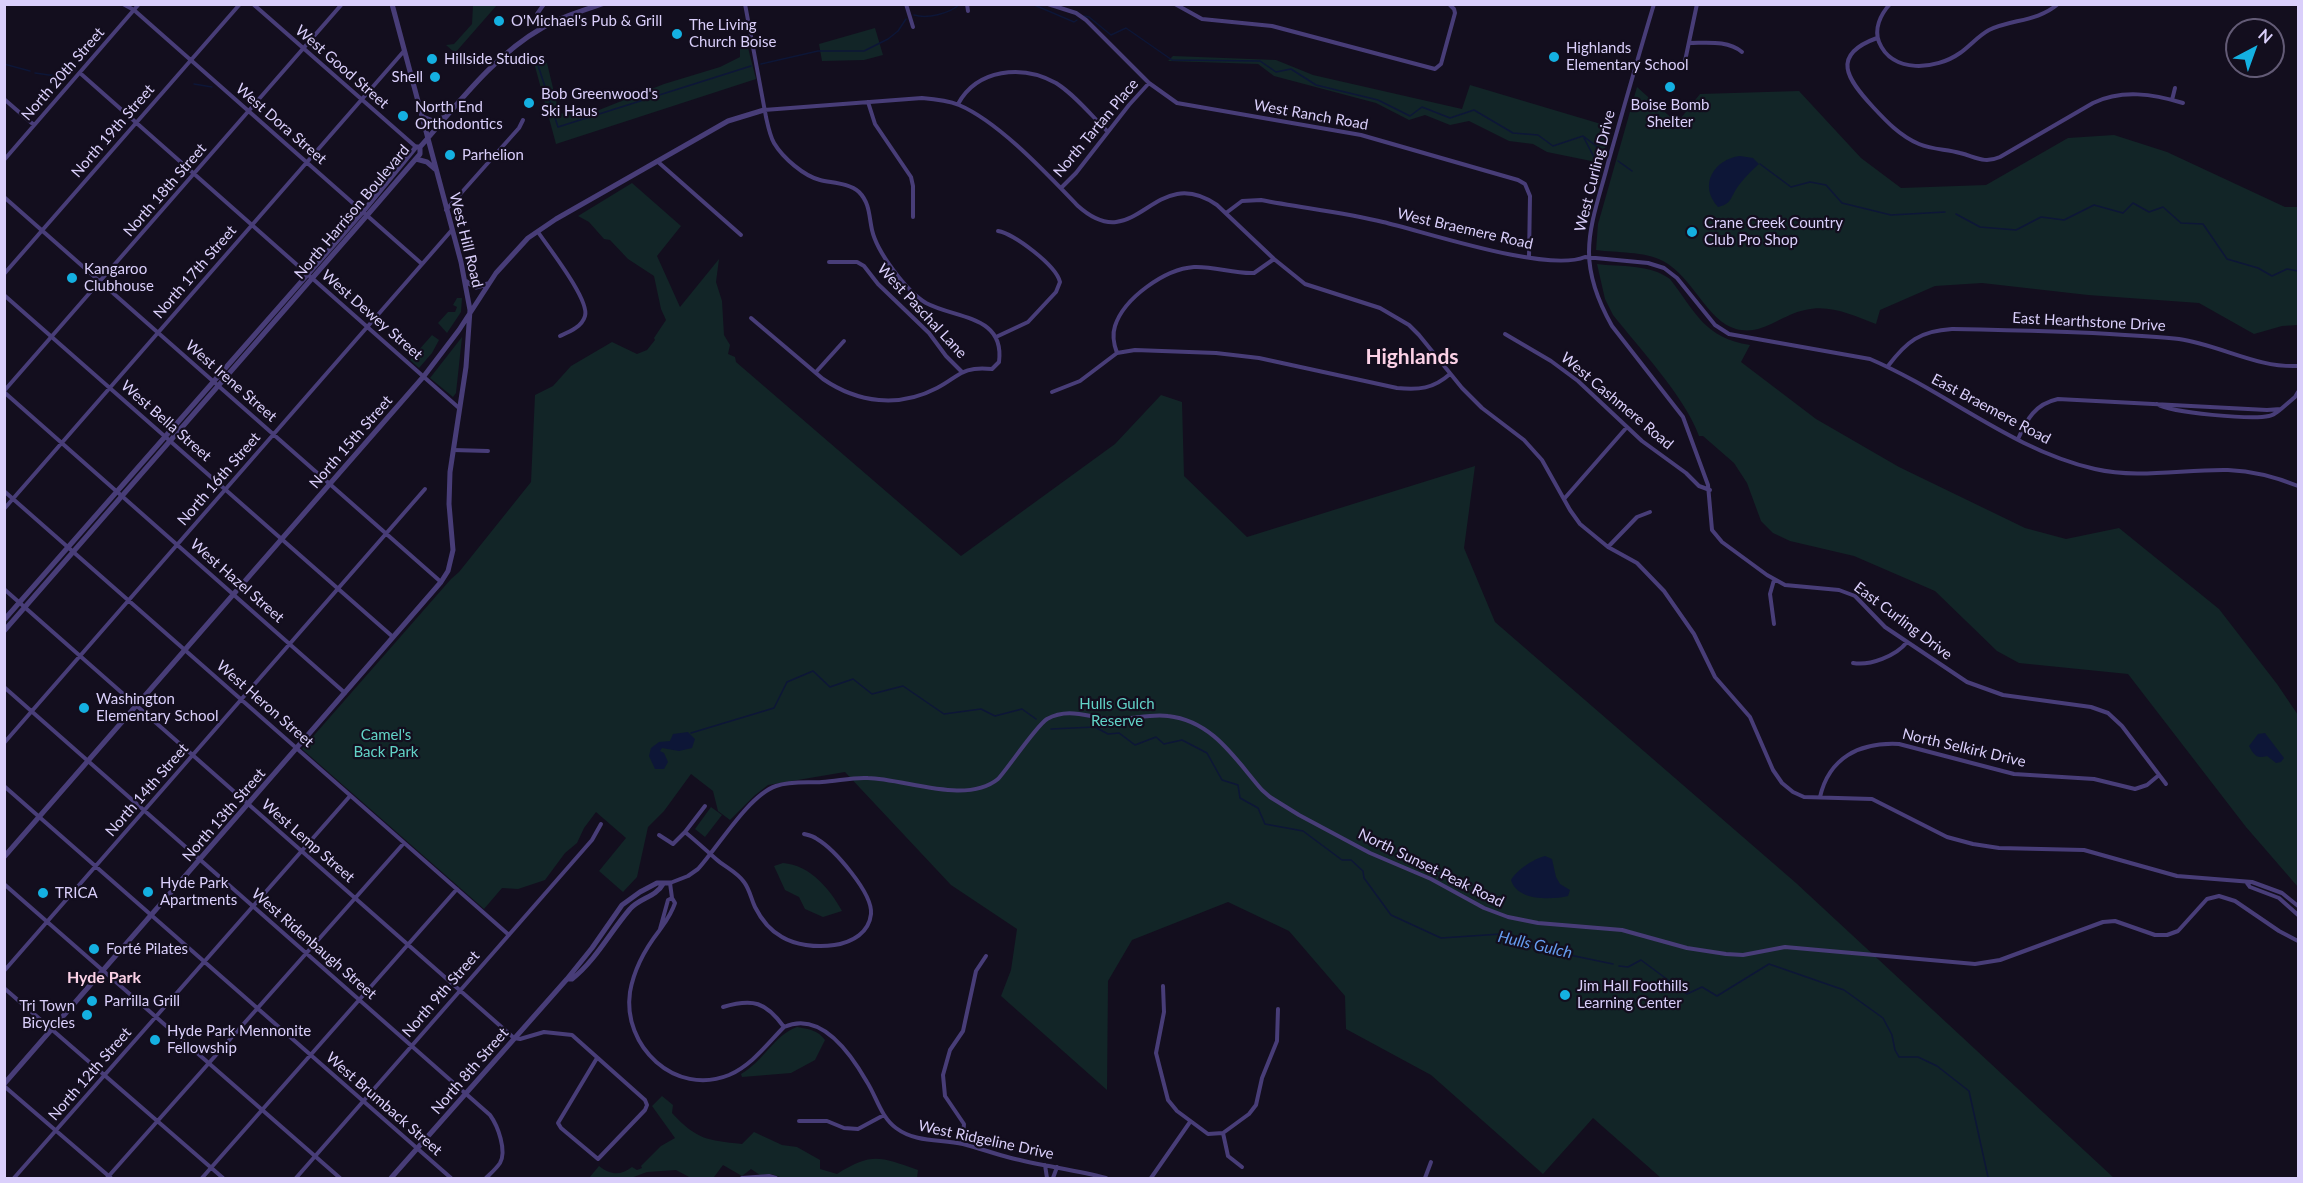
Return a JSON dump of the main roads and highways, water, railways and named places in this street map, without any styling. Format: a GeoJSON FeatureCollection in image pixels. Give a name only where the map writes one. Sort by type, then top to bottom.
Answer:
{"type":"FeatureCollection","features":[{"type":"Feature","properties":{"kind":"water"},"geometry":{"type":"Polygon","coordinates":[[[1740,156],[1753,158],[1759,164],[1740,184],[1729,201],[1718,207],[1709,190],[1712,174],[1723,162],[1740,156]]]}},
{"type":"Feature","properties":{"kind":"water"},"geometry":{"type":"Polygon","coordinates":[[[688,732],[695,739],[692,748],[679,751],[662,748],[660,751],[664,753],[668,762],[664,769],[655,769],[649,756],[651,748],[659,742],[670,741],[673,734],[688,732]]]}},
{"type":"Feature","properties":{"kind":"water"},"geometry":{"type":"Polygon","coordinates":[[[2265,733],[2284,758],[2281,762],[2276,763],[2267,756],[2258,757],[2249,746],[2258,734],[2265,733]]]}},
{"type":"Feature","properties":{"kind":"water"},"geometry":{"type":"Polygon","coordinates":[[[1545,856],[1552,859],[1560,884],[1570,890],[1568,896],[1535,897],[1520,892],[1514,887],[1511,880],[1517,872],[1545,856]]]}},
{"type":"Feature","properties":{"kind":"waterway"},"geometry":{"type":"LineString","coordinates":[[914,15],[938,15],[960,4]]}},
{"type":"Feature","properties":{"kind":"waterway"},"geometry":{"type":"LineString","coordinates":[[1032,4],[1074,22],[1077,20]]}},
{"type":"Feature","properties":{"kind":"waterway"},"geometry":{"type":"LineString","coordinates":[[1084,16],[1089,17],[1111,35],[1126,28],[1172,60],[1260,61],[1276,72],[1291,69],[1316,85],[1378,100],[1410,116],[1422,107],[1450,118],[1474,110],[1513,133],[1538,135],[1553,146],[1583,136],[1604,152]]}},
{"type":"Feature","properties":{"kind":"waterway"},"geometry":{"type":"LineString","coordinates":[[761,64],[818,51],[864,51],[888,39],[898,31],[906,19]]}},
{"type":"Feature","properties":{"kind":"waterway"},"geometry":{"type":"LineString","coordinates":[[536,59],[558,127],[751,66]]}},
{"type":"Feature","properties":{"kind":"waterway"},"geometry":{"type":"LineString","coordinates":[[4,64],[30,71]]}},
{"type":"Feature","properties":{"kind":"waterway"},"geometry":{"type":"LineString","coordinates":[[35,73],[63,77]]}},
{"type":"Feature","properties":{"kind":"waterway"},"geometry":{"type":"LineString","coordinates":[[194,84],[212,87]]}},
{"type":"Feature","properties":{"kind":"waterway"},"geometry":{"type":"LineString","coordinates":[[1584,138],[1595,159],[1596,177]]}},
{"type":"Feature","properties":{"kind":"waterway"},"geometry":{"type":"LineString","coordinates":[[1618,161],[1632,171]]}},
{"type":"Feature","properties":{"kind":"waterway"},"geometry":{"type":"LineString","coordinates":[[1760,164],[1791,187],[1810,182],[1826,185],[1842,203],[1891,215],[1945,212]]}},
{"type":"Feature","properties":{"kind":"waterway"},"geometry":{"type":"LineString","coordinates":[[1956,214],[1980,227],[2016,230],[2041,217],[2064,220],[2094,205],[2123,213],[2133,203],[2149,212],[2163,207],[2181,223],[2203,224],[2227,259],[2258,268],[2272,276],[2287,269],[2298,271]]}},
{"type":"Feature","properties":{"kind":"waterway","name":"Hulls Gulch"},"geometry":{"type":"LineString","coordinates":[[691,733],[774,708],[787,682],[813,671],[830,687],[853,679],[872,694],[903,686],[944,714],[981,709],[995,716],[1022,709],[1036,719]]}},
{"type":"Feature","properties":{"kind":"waterway","name":"Hulls Gulch"},"geometry":{"type":"LineString","coordinates":[[1051,729],[1095,727],[1108,734],[1119,733],[1135,745],[1156,737],[1164,744],[1182,740],[1207,753],[1222,780],[1238,785],[1240,798],[1258,808],[1265,824],[1303,831],[1342,860],[1351,860],[1363,871],[1364,878],[1391,915],[1441,938],[1501,934],[1560,953],[1613,964]]}},
{"type":"Feature","properties":{"kind":"waterway","name":"Hulls Gulch"},"geometry":{"type":"LineString","coordinates":[[1619,966],[1628,967],[1641,960],[1687,994],[1702,987],[1717,996],[1769,964],[1844,990],[1883,1018],[1892,1035],[1899,1057],[1918,1057],[1937,1066],[1969,1091],[1990,1178]]}},
{"type":"Feature","properties":{"kind":"place","name":"O'Michael's Pub & Grill"},"geometry":{"type":"Point","coordinates":[499,21]}},
{"type":"Feature","properties":{"kind":"place","name":"The Living Church Boise"},"geometry":{"type":"Point","coordinates":[677,34]}},
{"type":"Feature","properties":{"kind":"place","name":"Highlands Elementary School"},"geometry":{"type":"Point","coordinates":[1554,57]}},
{"type":"Feature","properties":{"kind":"place","name":"Hillside Studios"},"geometry":{"type":"Point","coordinates":[432,59]}},
{"type":"Feature","properties":{"kind":"place","name":"Shell"},"geometry":{"type":"Point","coordinates":[435,77]}},
{"type":"Feature","properties":{"kind":"place","name":"Boise Bomb Shelter"},"geometry":{"type":"Point","coordinates":[1670,87]}},
{"type":"Feature","properties":{"kind":"place","name":"Bob Greenwood's Ski Haus"},"geometry":{"type":"Point","coordinates":[529,103]}},
{"type":"Feature","properties":{"kind":"place","name":"North End Orthodontics"},"geometry":{"type":"Point","coordinates":[403,116]}},
{"type":"Feature","properties":{"kind":"place","name":"Parhelion"},"geometry":{"type":"Point","coordinates":[450,155]}},
{"type":"Feature","properties":{"kind":"place","name":"Crane Creek Country Club Pro Shop"},"geometry":{"type":"Point","coordinates":[1692,232]}},
{"type":"Feature","properties":{"kind":"place","name":"Kangaroo Clubhouse"},"geometry":{"type":"Point","coordinates":[72,278]}},
{"type":"Feature","properties":{"kind":"place","name":"Washington Elementary School"},"geometry":{"type":"Point","coordinates":[84,708]}},
{"type":"Feature","properties":{"kind":"place","name":"Hyde Park Apartments"},"geometry":{"type":"Point","coordinates":[148,892]}},
{"type":"Feature","properties":{"kind":"place","name":"TRICA"},"geometry":{"type":"Point","coordinates":[43,893]}},
{"type":"Feature","properties":{"kind":"place","name":"Forté Pilates"},"geometry":{"type":"Point","coordinates":[94,949]}},
{"type":"Feature","properties":{"kind":"place","name":"Jim Hall Foothills Learning Center"},"geometry":{"type":"Point","coordinates":[1565,995]}},
{"type":"Feature","properties":{"kind":"place","name":"Parrilla Grill"},"geometry":{"type":"Point","coordinates":[92,1001]}},
{"type":"Feature","properties":{"kind":"place","name":"Tri Town Bicycles"},"geometry":{"type":"Point","coordinates":[87,1015]}},
{"type":"Feature","properties":{"kind":"place","name":"Hyde Park Mennonite Fellowship"},"geometry":{"type":"Point","coordinates":[155,1040]}},
{"type":"Feature","properties":{"kind":"district","name":"Highlands"},"geometry":{"type":"Point","coordinates":[1412,357]}},
{"type":"Feature","properties":{"kind":"district","name":"Hyde Park"},"geometry":{"type":"Point","coordinates":[104,978]}},
{"type":"Feature","properties":{"kind":"park label","name":"Hulls Gulch Reserve"},"geometry":{"type":"Point","coordinates":[1117,712]}},
{"type":"Feature","properties":{"kind":"park label","name":"Camel's Back Park"},"geometry":{"type":"Point","coordinates":[386,744]}}]}
